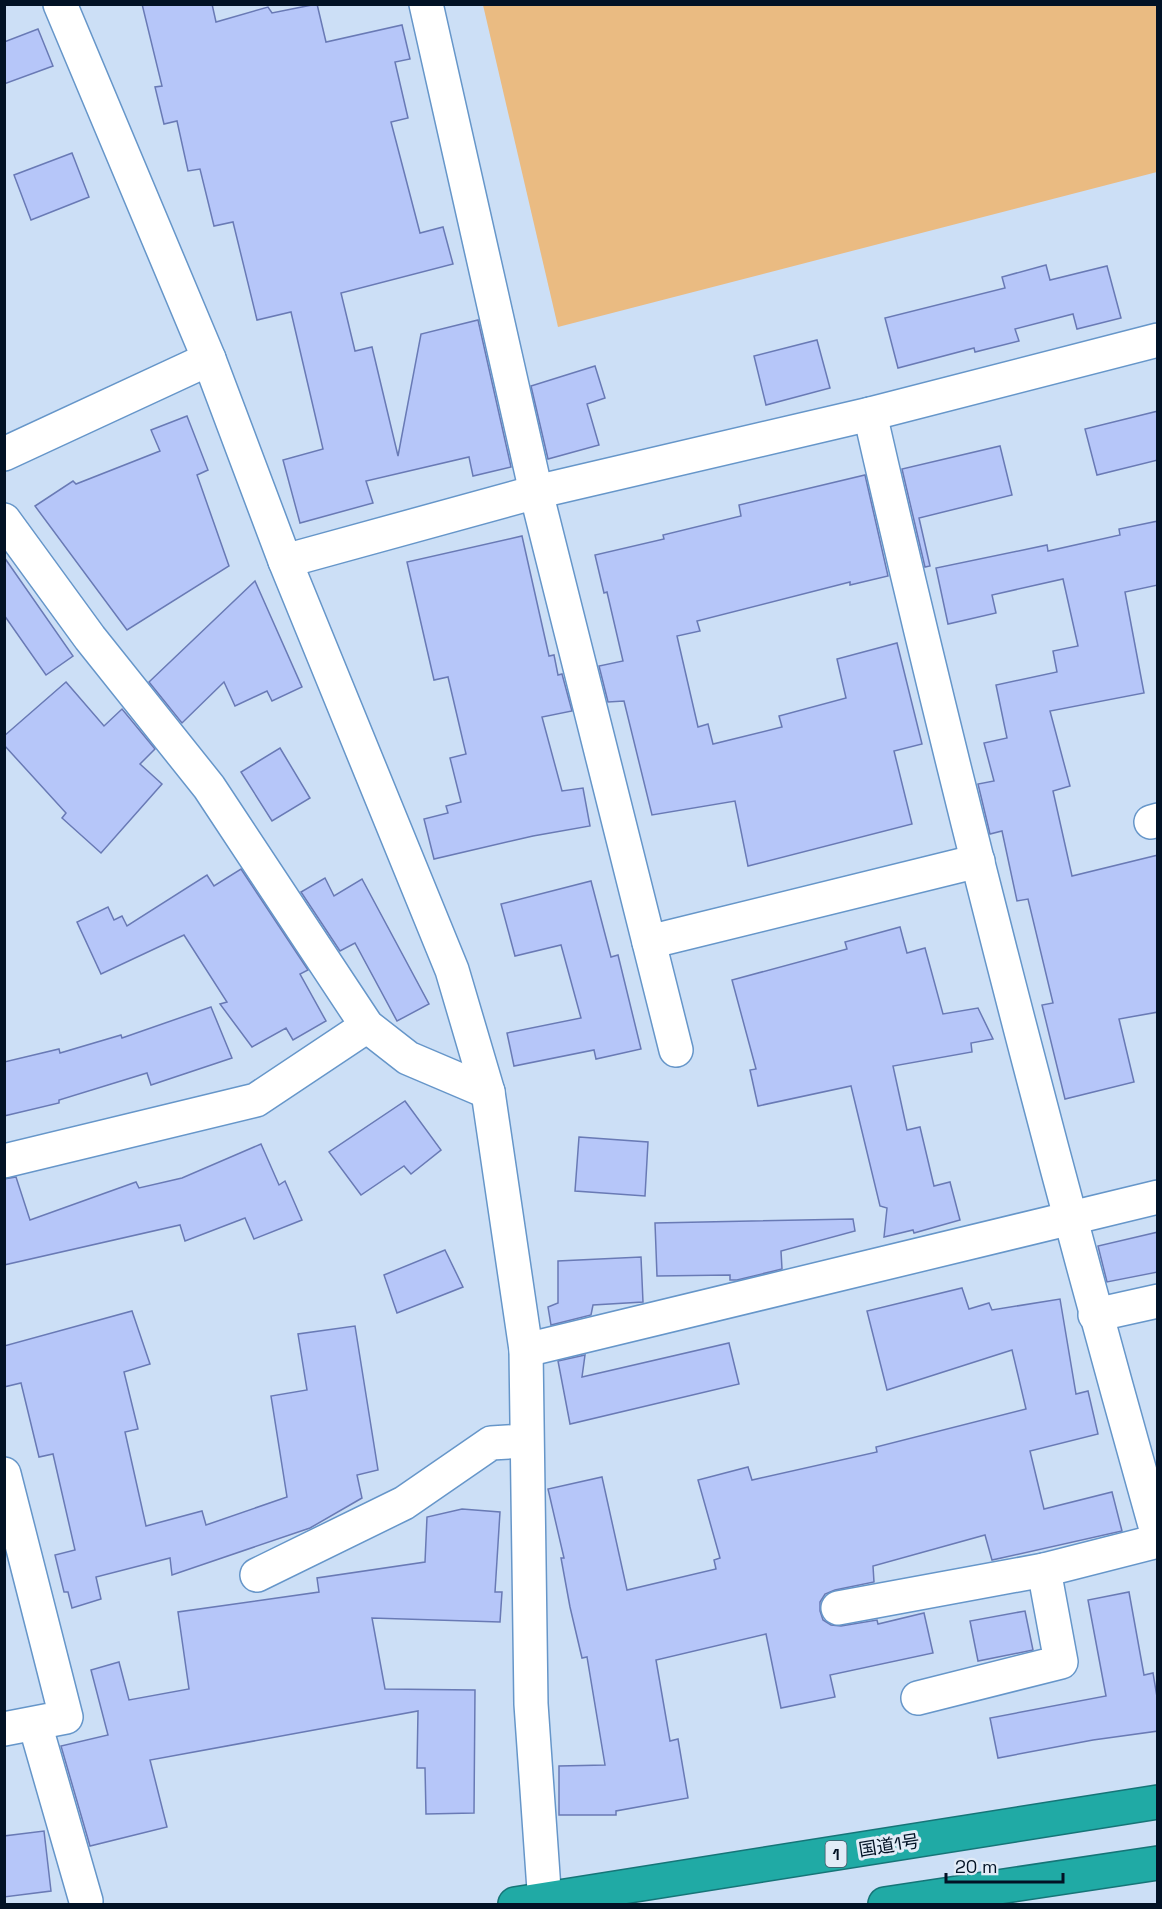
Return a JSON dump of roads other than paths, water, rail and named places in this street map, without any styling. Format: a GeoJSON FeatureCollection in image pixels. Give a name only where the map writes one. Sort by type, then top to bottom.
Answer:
{"type":"FeatureCollection","features":[{"type":"Feature","properties":{"kind":"highway","name":"国道1号"},"geometry":{"type":"LineString","coordinates":[[535,1903],[1158,1802]]}},
{"type":"Feature","properties":{"kind":"highway"},"geometry":{"type":"LineString","coordinates":[[885,1905],[1158,1863]]}},
{"type":"Feature","properties":{"kind":"street"},"geometry":{"type":"LineString","coordinates":[[60,4],[209,359],[285,561],[452,970],[488,1092],[526,1350],[525,1441],[535,1903]]}},
{"type":"Feature","properties":{"kind":"street"},"geometry":{"type":"LineString","coordinates":[[426,4],[536,492],[676,1050]]}},
{"type":"Feature","properties":{"kind":"street"},"geometry":{"type":"LineString","coordinates":[[285,561],[536,492],[870,414],[1158,340]]}},
{"type":"Feature","properties":{"kind":"street"},"geometry":{"type":"LineString","coordinates":[[4,454],[209,359]]}},
{"type":"Feature","properties":{"kind":"street"},"geometry":{"type":"LineString","coordinates":[[870,414],[913,604],[1069,1218],[1158,1536]]}},
{"type":"Feature","properties":{"kind":"street"},"geometry":{"type":"LineString","coordinates":[[4,520],[90,638],[209,787],[367,1026],[408,1058],[488,1092]]}},
{"type":"Feature","properties":{"kind":"street"},"geometry":{"type":"LineString","coordinates":[[649,942],[978,861]]}},
{"type":"Feature","properties":{"kind":"street"},"geometry":{"type":"LineString","coordinates":[[4,1161],[256,1100],[367,1026]]}},
{"type":"Feature","properties":{"kind":"street"},"geometry":{"type":"LineString","coordinates":[[526,1350],[1158,1197]]}},
{"type":"Feature","properties":{"kind":"street"},"geometry":{"type":"LineString","coordinates":[[1095,1315],[1158,1301]]}},
{"type":"Feature","properties":{"kind":"street"},"geometry":{"type":"LineString","coordinates":[[257,1575],[404,1503],[491,1443],[525,1441]]}},
{"type":"Feature","properties":{"kind":"street"},"geometry":{"type":"LineString","coordinates":[[4,1474],[66,1717],[20,1727],[86,1901]]}},
{"type":"Feature","properties":{"kind":"street"},"geometry":{"type":"LineString","coordinates":[[838,1608],[1044,1570],[1158,1541]]}},
{"type":"Feature","properties":{"kind":"street"},"geometry":{"type":"LineString","coordinates":[[918,1698],[1061,1662],[1044,1570]]}}]}
